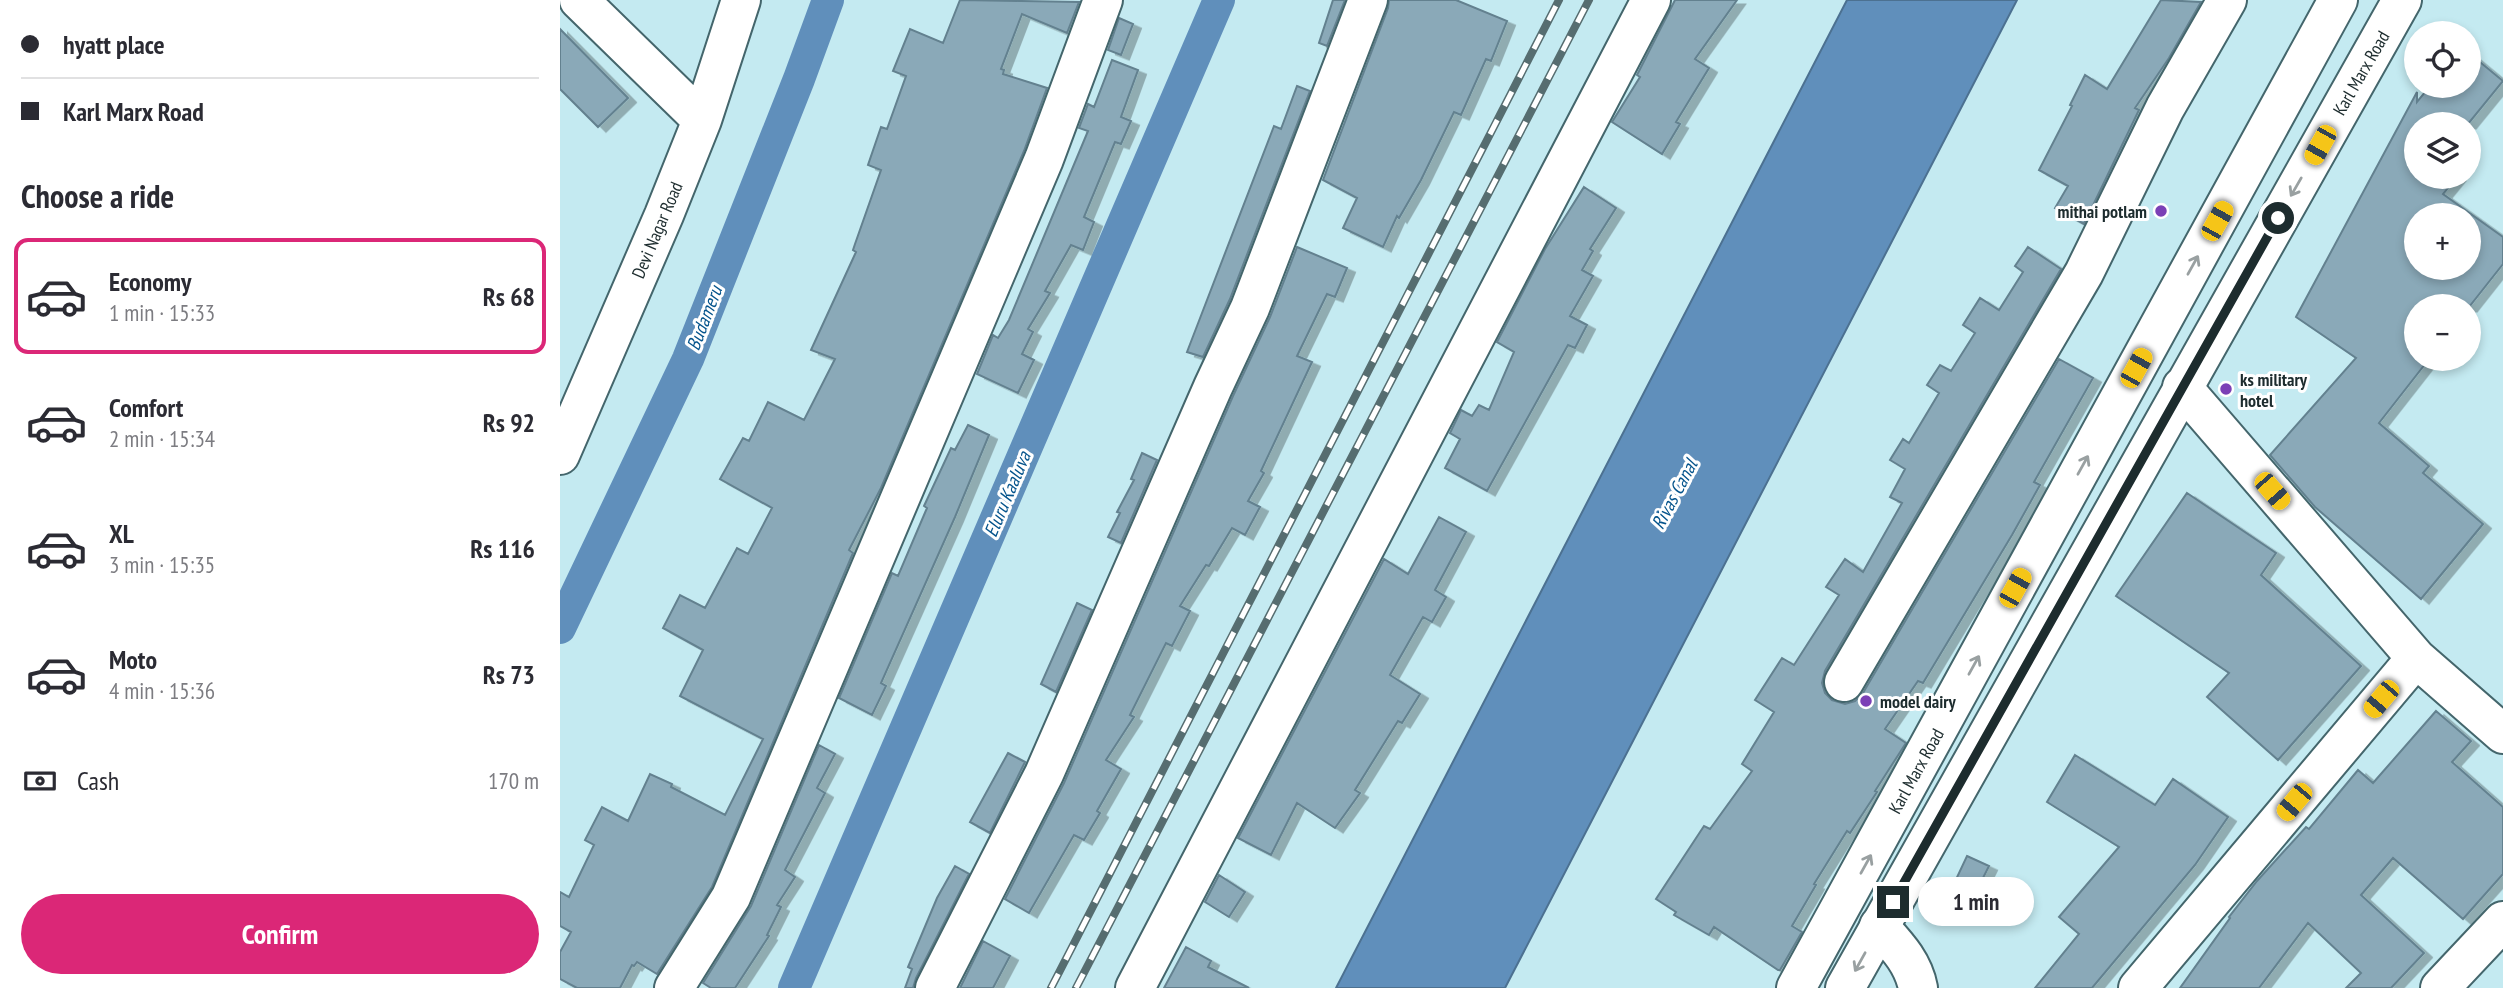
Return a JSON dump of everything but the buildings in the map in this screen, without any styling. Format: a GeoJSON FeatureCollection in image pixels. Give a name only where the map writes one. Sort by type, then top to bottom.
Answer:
{"type":"FeatureCollection","features":[{"type":"Feature","properties":{"kind":"street"},"geometry":{"type":"LineString","coordinates":[[579,0],[702,120]]}},
{"type":"Feature","properties":{"kind":"street","name":"Devi Nagar Road"},"geometry":{"type":"LineString","coordinates":[[560,455],[570,399],[702,120],[741,0]]}},
{"type":"Feature","properties":{"kind":"street"},"geometry":{"type":"LineString","coordinates":[[674,988],[731,897],[1039,172],[1103,0]]}},
{"type":"Feature","properties":{"kind":"street"},"geometry":{"type":"LineString","coordinates":[[935,988],[1044,774],[1250,308],[1368,0]]}},
{"type":"Feature","properties":{"kind":"street"},"geometry":{"type":"LineString","coordinates":[[1135,988],[1651,0]]}},
{"type":"Feature","properties":{"kind":"street"},"geometry":{"type":"LineString","coordinates":[[1844,682],[2084,273],[2165,108],[2227,0]]}},
{"type":"Feature","properties":{"kind":"street","name":"Karl Marx Road"},"geometry":{"type":"LineString","coordinates":[[1796,988],[2338,0]]}},
{"type":"Feature","properties":{"kind":"street","name":"Karl Marx Road"},"geometry":{"type":"LineString","coordinates":[[1845,988],[2402,0]]}},
{"type":"Feature","properties":{"kind":"street"},"geometry":{"type":"LineString","coordinates":[[2182,387],[2416,658],[2503,734]]}},
{"type":"Feature","properties":{"kind":"street"},"geometry":{"type":"LineString","coordinates":[[2042,540],[2085,562]]}},
{"type":"Feature","properties":{"kind":"street"},"geometry":{"type":"LineString","coordinates":[[2138,988],[2416,658]]}},
{"type":"Feature","properties":{"kind":"street"},"geometry":{"type":"LineString","coordinates":[[2440,988],[2503,920]]}},
{"type":"Feature","properties":{"kind":"street"},"geometry":{"type":"LineString","coordinates":[[1879,926],[1902,951],[1916,976],[1918,988]]}},
{"type":"Feature","properties":{"kind":"water","name":"Rivas Canal"},"geometry":{"type":"Polygon","coordinates":[[[1847,0],[2017,0],[1505,988],[1336,988],[1847,0]]]}},
{"type":"Feature","properties":{"kind":"waterway","name":"Budameru"},"geometry":{"type":"LineString","coordinates":[[560,628],[688,359],[828,0]]}},
{"type":"Feature","properties":{"kind":"waterway","name":"Eluru Kaaluva"},"geometry":{"type":"LineString","coordinates":[[794,988],[1219,0]]}},
{"type":"Feature","properties":{"kind":"railway"},"geometry":{"type":"LineString","coordinates":[[1051,988],[1559,0]]}},
{"type":"Feature","properties":{"kind":"railway"},"geometry":{"type":"LineString","coordinates":[[1076,988],[1589,0]]}},
{"type":"Feature","properties":{"kind":"place","name":"mithai potlam"},"geometry":{"type":"Point","coordinates":[2161,211]}},
{"type":"Feature","properties":{"kind":"place","name":"ks military hotel"},"geometry":{"type":"Point","coordinates":[2226,389]}},
{"type":"Feature","properties":{"kind":"place","name":"model dairy"},"geometry":{"type":"Point","coordinates":[1866,701]}},
{"type":"Feature","properties":{"kind":"route"},"geometry":{"type":"LineString","coordinates":[[1893,902],[2278,218]]}}]}
